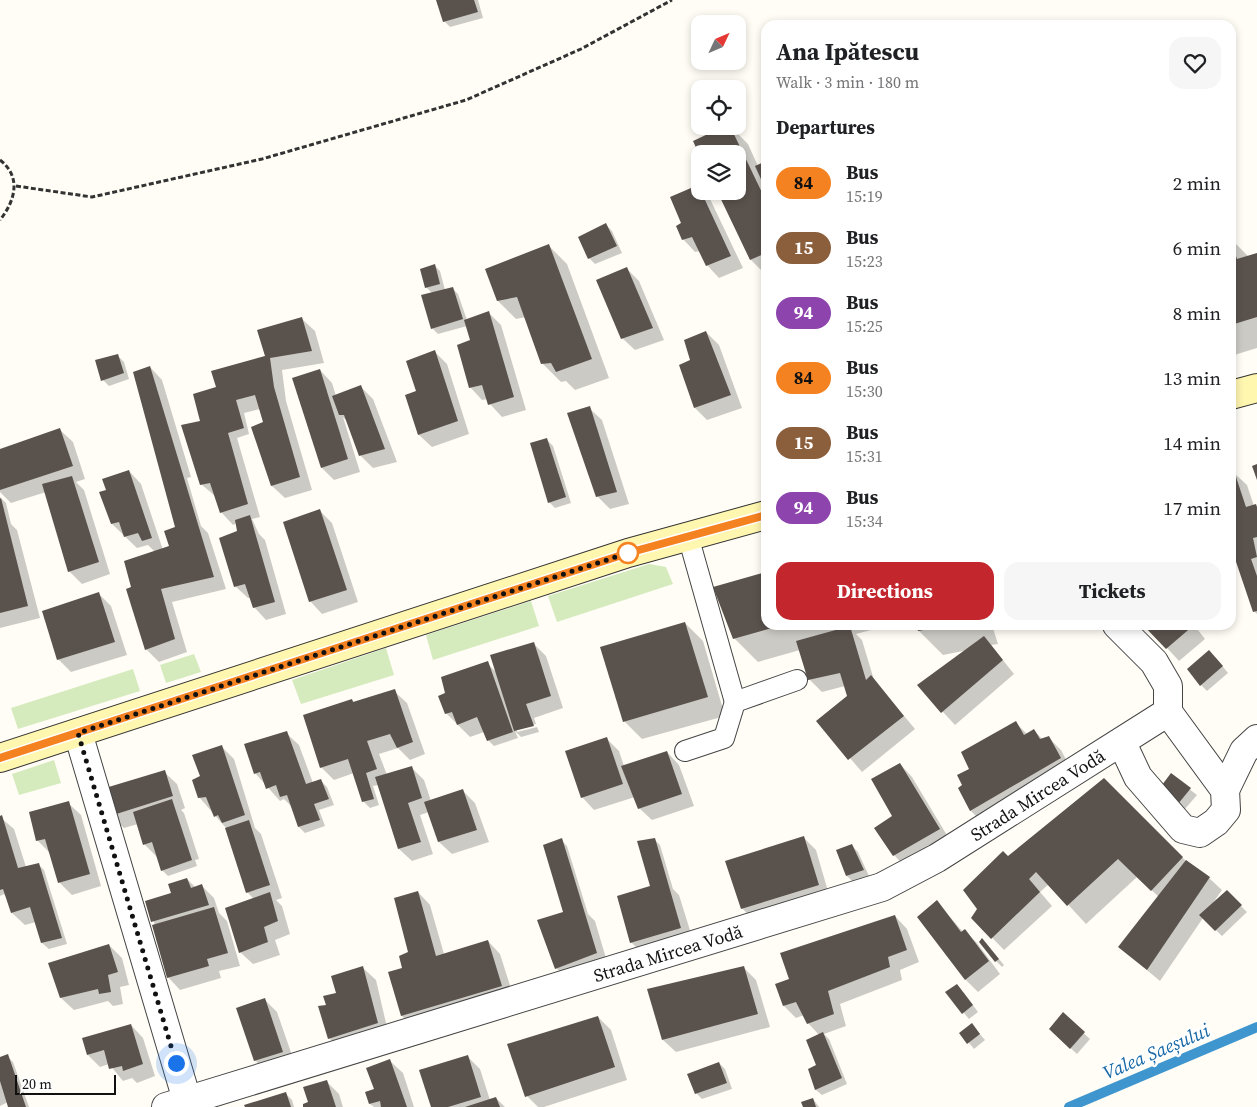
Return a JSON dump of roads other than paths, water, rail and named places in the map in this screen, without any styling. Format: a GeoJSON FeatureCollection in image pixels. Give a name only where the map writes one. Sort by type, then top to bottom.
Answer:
{"type":"FeatureCollection","features":[{"type":"Feature","properties":{"kind":"main road"},"geometry":{"type":"LineString","coordinates":[[1236,394],[1257,388]]}},
{"type":"Feature","properties":{"kind":"main road"},"geometry":{"type":"LineString","coordinates":[[0,758],[619,556],[761,516]]}},
{"type":"Feature","properties":{"kind":"street"},"geometry":{"type":"LineString","coordinates":[[1121,630],[1154,662],[1168,686],[1168,712],[1225,790],[1244,751],[1257,739]]}},
{"type":"Feature","properties":{"kind":"street","name":"Strada Mircea Vodă"},"geometry":{"type":"LineString","coordinates":[[78,733],[177,1104],[882,887],[936,858],[1122,743],[1168,712]]}},
{"type":"Feature","properties":{"kind":"street","name":"Strada Mircea Vodă"},"geometry":{"type":"LineString","coordinates":[[1122,743],[1138,778],[1183,829],[1200,833],[1216,822],[1226,810],[1225,790]]}},
{"type":"Feature","properties":{"kind":"lane"},"geometry":{"type":"LineString","coordinates":[[685,751],[724,738],[735,702],[688,536]]}},
{"type":"Feature","properties":{"kind":"lane"},"geometry":{"type":"LineString","coordinates":[[735,702],[797,680]]}},
{"type":"Feature","properties":{"kind":"waterway","name":"Valea Șaeșului"},"geometry":{"type":"LineString","coordinates":[[1069,1107],[1257,1027]]}}]}
